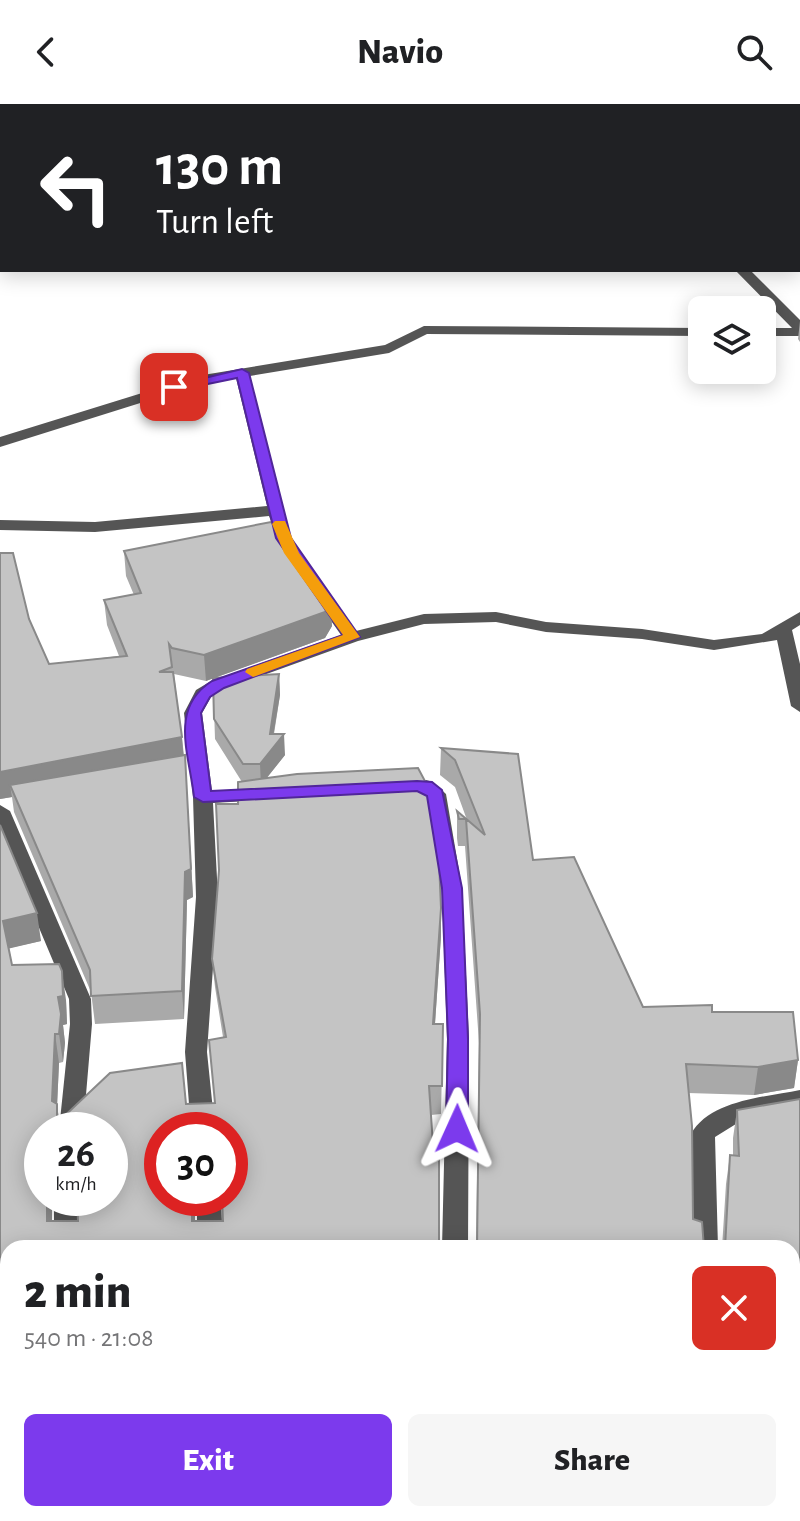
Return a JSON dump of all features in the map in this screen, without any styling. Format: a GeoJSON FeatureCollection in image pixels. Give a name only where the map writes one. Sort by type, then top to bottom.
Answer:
{"type":"FeatureCollection","features":[{"type":"Feature","properties":{"kind":"street"},"geometry":{"type":"LineString","coordinates":[[744,272],[800,330]]}},
{"type":"Feature","properties":{"kind":"street"},"geometry":{"type":"LineString","coordinates":[[0,442],[202,379],[389,349],[424,330],[688,332]]}},
{"type":"Feature","properties":{"kind":"street"},"geometry":{"type":"LineString","coordinates":[[776,331],[800,330]]}},
{"type":"Feature","properties":{"kind":"street"},"geometry":{"type":"LineString","coordinates":[[242,373],[283,538],[352,637]]}},
{"type":"Feature","properties":{"kind":"street"},"geometry":{"type":"LineString","coordinates":[[0,525],[95,527],[276,510]]}},
{"type":"Feature","properties":{"kind":"street"},"geometry":{"type":"LineString","coordinates":[[201,1112],[196,1052],[207,897],[203,797],[193,771],[193,713],[203,694],[218,685],[352,637],[424,619],[466,616],[714,645],[767,639],[792,622],[800,706]]}},
{"type":"Feature","properties":{"kind":"street"},"geometry":{"type":"LineString","coordinates":[[371,788],[426,786],[436,794],[452,888],[458,1039],[455,1240]]}},
{"type":"Feature","properties":{"kind":"street"},"geometry":{"type":"LineString","coordinates":[[203,797],[279,793]]}},
{"type":"Feature","properties":{"kind":"street"},"geometry":{"type":"LineString","coordinates":[[5,807],[80,999],[81,1024],[73,1112]]}},
{"type":"Feature","properties":{"kind":"street"},"geometry":{"type":"LineString","coordinates":[[705,1240],[703,1134],[717,1120],[733,1113],[800,1099]]}},
{"type":"Feature","properties":{"kind":"street"},"geometry":{"type":"LineString","coordinates":[[66,1216],[67,1240]]}},
{"type":"Feature","properties":{"kind":"street"},"geometry":{"type":"LineString","coordinates":[[209,1216],[210,1240]]}},
{"type":"Feature","properties":{"kind":"building"},"geometry":{"type":"Polygon","coordinates":[[[271,522],[279,526],[331,600],[325,612],[204,655],[172,648],[169,644],[172,667],[159,672],[173,672],[182,737],[0,772],[0,553],[13,553],[29,619],[49,664],[127,656],[104,600],[141,593],[124,551],[271,522]]]}},
{"type":"Feature","properties":{"kind":"building"},"geometry":{"type":"Polygon","coordinates":[[[279,674],[270,734],[284,734],[260,764],[243,764],[214,719],[213,678],[279,674]]]}},
{"type":"Feature","properties":{"kind":"building"},"geometry":{"type":"Polygon","coordinates":[[[441,748],[518,754],[533,860],[574,857],[643,1007],[712,1005],[712,1012],[793,1012],[798,1060],[758,1067],[686,1064],[692,1126],[693,1219],[702,1222],[703,1240],[477,1240],[480,1014],[466,819],[459,819],[457,811],[485,835],[455,760],[441,748]]]}},
{"type":"Feature","properties":{"kind":"building"},"geometry":{"type":"Polygon","coordinates":[[[185,755],[191,869],[185,872],[182,991],[91,996],[90,970],[10,785],[185,755]]]}},
{"type":"Feature","properties":{"kind":"building"},"geometry":{"type":"Polygon","coordinates":[[[418,768],[426,783],[439,861],[441,908],[433,1024],[443,1024],[442,1086],[429,1086],[434,1160],[439,1160],[439,1240],[0,1240],[0,825],[37,913],[3,921],[12,965],[59,964],[62,971],[63,996],[58,997],[61,1014],[59,1034],[55,1034],[52,1101],[57,1104],[57,1112],[24,1112],[24,1216],[47,1216],[47,1221],[78,1221],[78,1216],[128,1216],[128,1112],[69,1112],[110,1073],[182,1063],[186,1104],[215,1103],[209,1040],[226,1037],[212,959],[219,870],[216,804],[238,804],[238,782],[297,774],[418,768]]]}},
{"type":"Feature","properties":{"kind":"building"},"geometry":{"type":"Polygon","coordinates":[[[800,1099],[800,1240],[725,1240],[730,1155],[739,1156],[737,1110],[800,1099]]]}},
{"type":"Feature","properties":{"kind":"slow traffic"},"geometry":{"type":"LineString","coordinates":[[253,672],[352,637],[292,553],[283,538],[280,524]]}},
{"type":"Feature","properties":{"kind":"route"},"geometry":{"type":"LineString","coordinates":[[174,387],[242,373],[283,538],[352,637],[218,685],[203,694],[193,713],[203,797],[417,786],[431,788],[436,794],[452,888],[458,1039],[457,1129]]}}]}
